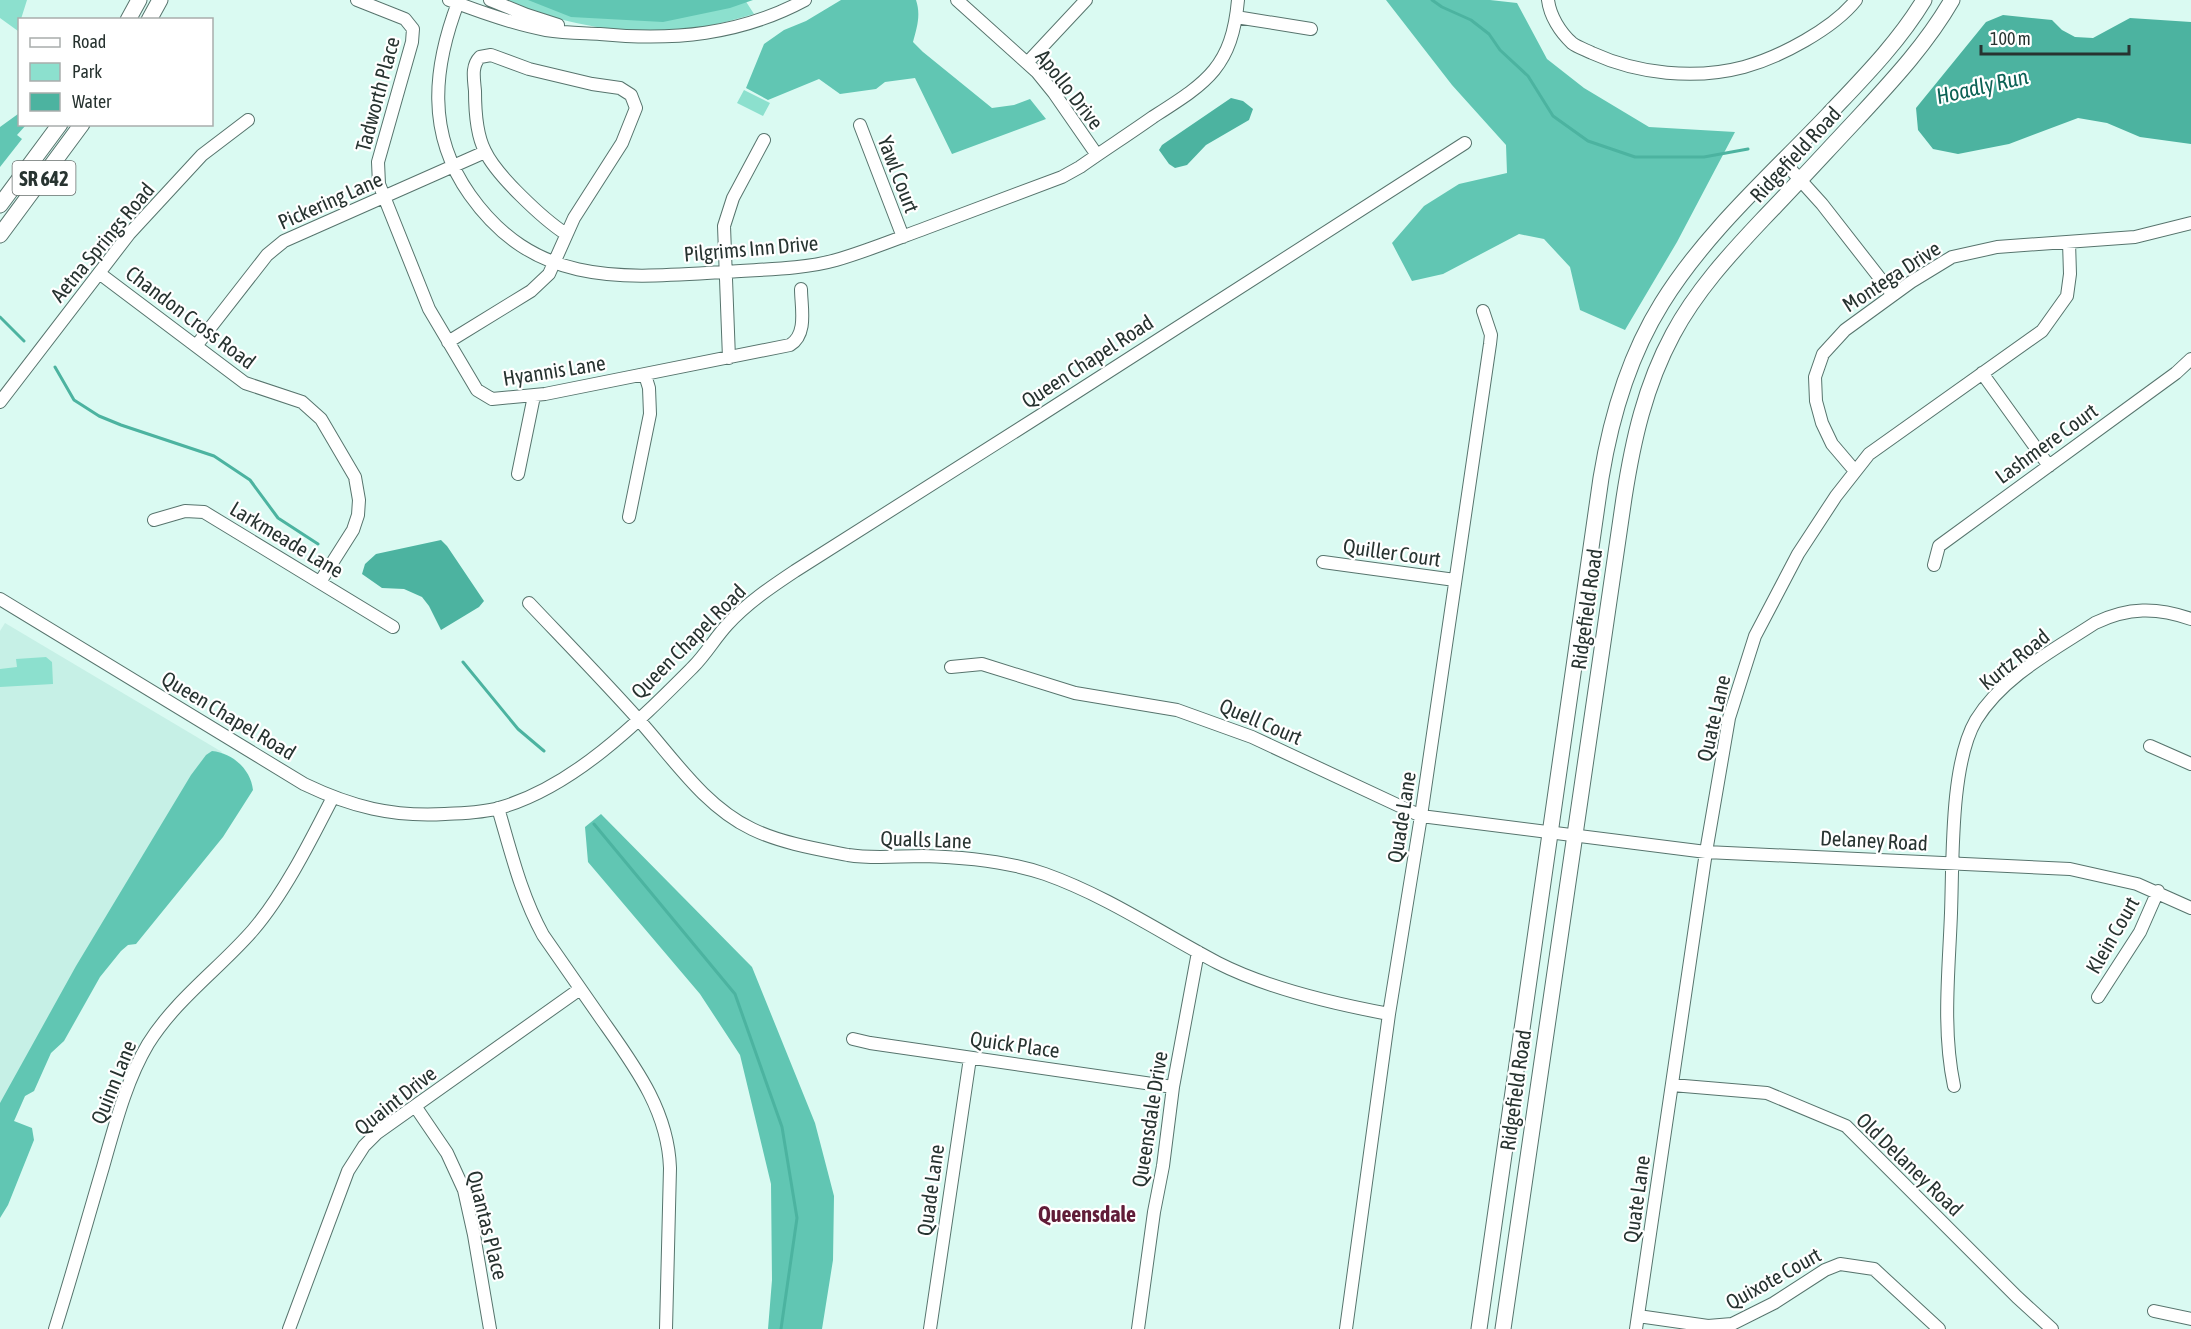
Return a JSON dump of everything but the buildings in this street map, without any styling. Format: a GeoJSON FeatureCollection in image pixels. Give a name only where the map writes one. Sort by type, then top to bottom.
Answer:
{"type":"FeatureCollection","features":[{"type":"Feature","properties":{"kind":"main road"},"geometry":{"type":"LineString","coordinates":[[129,18],[139,0]]}},
{"type":"Feature","properties":{"kind":"main road"},"geometry":{"type":"LineString","coordinates":[[150,18],[160,0]]}},
{"type":"Feature","properties":{"kind":"main road","name":"Ridgefield Road"},"geometry":{"type":"LineString","coordinates":[[1479,1329],[1604,461],[1622,389],[1644,337],[1671,290],[1708,242],[1881,58],[1924,0]]}},
{"type":"Feature","properties":{"kind":"main road","name":"Ridgefield Road"},"geometry":{"type":"LineString","coordinates":[[1503,1329],[1631,451],[1647,391],[1673,333],[1702,289],[1738,246],[1908,63],[1952,0]]}},
{"type":"Feature","properties":{"kind":"main road","name":"SR 642"},"geometry":{"type":"LineString","coordinates":[[0,205],[59,126]]}},
{"type":"Feature","properties":{"kind":"main road","name":"SR 642"},"geometry":{"type":"LineString","coordinates":[[0,235],[81,126]]}},
{"type":"Feature","properties":{"kind":"street","name":"Tadworth Place"},"geometry":{"type":"LineString","coordinates":[[357,0],[405,19],[410,23],[414,36],[378,162],[379,184],[384,197]]}},
{"type":"Feature","properties":{"kind":"street"},"geometry":{"type":"LineString","coordinates":[[490,0],[538,19],[591,33]]}},
{"type":"Feature","properties":{"kind":"street"},"geometry":{"type":"LineString","coordinates":[[455,1],[539,29],[655,38],[713,33],[765,19],[805,0]]}},
{"type":"Feature","properties":{"kind":"street","name":"Apollo Drive"},"geometry":{"type":"LineString","coordinates":[[957,0],[1028,63],[1054,93],[1097,155]]}},
{"type":"Feature","properties":{"kind":"street"},"geometry":{"type":"LineString","coordinates":[[1028,63],[1086,0]]}},
{"type":"Feature","properties":{"kind":"street","name":"Pilgrims Inn Drive"},"geometry":{"type":"LineString","coordinates":[[455,1],[438,77],[440,120],[453,166],[473,200],[506,234],[535,254],[555,263],[597,274],[645,276],[796,267],[822,263],[871,249],[1062,177],[1202,85],[1213,73],[1226,52],[1236,17],[1238,0]]}},
{"type":"Feature","properties":{"kind":"street"},"geometry":{"type":"LineString","coordinates":[[1548,0],[1560,30],[1574,44],[1604,59],[1671,73],[1702,74],[1744,67],[1778,54],[1812,37],[1856,0]]}},
{"type":"Feature","properties":{"kind":"street"},"geometry":{"type":"LineString","coordinates":[[1236,17],[1311,29]]}},
{"type":"Feature","properties":{"kind":"street"},"geometry":{"type":"LineString","coordinates":[[448,342],[541,283],[555,263],[566,234],[622,143],[636,108],[631,95],[620,88],[557,77],[491,55],[480,57],[474,67],[475,98],[481,141],[485,152],[493,164],[540,214],[566,234]]}},
{"type":"Feature","properties":{"kind":"street","name":"Aetna Springs Road"},"geometry":{"type":"LineString","coordinates":[[0,402],[129,234],[202,155],[248,120]]}},
{"type":"Feature","properties":{"kind":"street","name":"Yawl Court"},"geometry":{"type":"LineString","coordinates":[[860,124],[903,237]]}},
{"type":"Feature","properties":{"kind":"street"},"geometry":{"type":"LineString","coordinates":[[729,358],[724,226],[727,212],[764,140]]}},
{"type":"Feature","properties":{"kind":"street","name":"Queen Chapel Road"},"geometry":{"type":"LineString","coordinates":[[0,599],[304,784],[333,797],[380,812],[405,815],[470,813],[498,808],[539,792],[576,772],[638,719],[694,666],[728,624],[759,596],[795,571],[1465,143]]}},
{"type":"Feature","properties":{"kind":"street","name":"Pickering Lane"},"geometry":{"type":"LineString","coordinates":[[196,346],[275,247],[296,235],[485,152]]}},
{"type":"Feature","properties":{"kind":"street"},"geometry":{"type":"LineString","coordinates":[[1784,162],[1893,294]]}},
{"type":"Feature","properties":{"kind":"street","name":"Hyannis Lane"},"geometry":{"type":"LineString","coordinates":[[384,197],[429,309],[477,390],[492,399],[534,396],[790,345],[802,329],[801,289]]}},
{"type":"Feature","properties":{"kind":"street","name":"Montega Drive"},"geometry":{"type":"LineString","coordinates":[[1855,471],[1832,444],[1822,423],[1816,401],[1815,377],[1823,354],[1845,330],[1893,294],[1952,258],[1997,247],[2134,237],[2189,228]]}},
{"type":"Feature","properties":{"kind":"street","name":"Quate Lane"},"geometry":{"type":"LineString","coordinates":[[1636,1329],[1706,852],[1729,718],[1755,636],[1798,554],[1836,495],[1869,454],[2042,331],[2067,296],[2070,274],[2069,242]]}},
{"type":"Feature","properties":{"kind":"street","name":"Chandon Cross Road"},"geometry":{"type":"LineString","coordinates":[[99,273],[245,383],[294,398],[309,406],[321,419],[355,477],[359,500],[356,521],[352,530],[320,582]]}},
{"type":"Feature","properties":{"kind":"street","name":"Quade Lane"},"geometry":{"type":"LineString","coordinates":[[1346,1329],[1389,1014],[1421,816],[1490,344],[1491,335],[1483,311]]}},
{"type":"Feature","properties":{"kind":"street","name":"Lashmere Court"},"geometry":{"type":"LineString","coordinates":[[1934,565],[1939,546],[2176,373],[2191,359]]}},
{"type":"Feature","properties":{"kind":"street"},"geometry":{"type":"LineString","coordinates":[[1982,373],[2049,466]]}},
{"type":"Feature","properties":{"kind":"street"},"geometry":{"type":"LineString","coordinates":[[629,516],[650,414],[649,388],[645,375]]}},
{"type":"Feature","properties":{"kind":"street"},"geometry":{"type":"LineString","coordinates":[[518,474],[534,396]]}},
{"type":"Feature","properties":{"kind":"street","name":"Larkmeade Lane"},"geometry":{"type":"LineString","coordinates":[[154,520],[185,511],[204,512],[393,627]]}},
{"type":"Feature","properties":{"kind":"street","name":"Quiller Court"},"geometry":{"type":"LineString","coordinates":[[1323,562],[1455,580]]}},
{"type":"Feature","properties":{"kind":"street","name":"Qualls Lane"},"geometry":{"type":"LineString","coordinates":[[529,603],[638,719],[699,790],[752,828],[815,848],[851,855],[959,858],[1022,867],[1064,882],[1113,904],[1231,968],[1278,986],[1389,1014]]}},
{"type":"Feature","properties":{"kind":"street","name":"Kurtz Road"},"geometry":{"type":"LineString","coordinates":[[1954,1086],[1947,1026],[1952,863],[1964,751],[1976,721],[1999,693],[2033,664],[2095,622],[2109,616],[2142,610],[2167,612],[2191,619]]}},
{"type":"Feature","properties":{"kind":"street","name":"Quell Court"},"geometry":{"type":"LineString","coordinates":[[951,667],[982,664],[1075,693],[1177,710],[1252,737],[1421,816],[1487,826],[1550,832]]}},
{"type":"Feature","properties":{"kind":"street"},"geometry":{"type":"LineString","coordinates":[[2150,746],[2191,764]]}},
{"type":"Feature","properties":{"kind":"street","name":"Quinn Lane"},"geometry":{"type":"LineString","coordinates":[[55,1329],[111,1137],[136,1065],[148,1044],[178,1004],[237,947],[271,906],[333,797]]}},
{"type":"Feature","properties":{"kind":"street"},"geometry":{"type":"LineString","coordinates":[[498,808],[531,914],[648,1088],[665,1128],[670,1150],[666,1329]]}},
{"type":"Feature","properties":{"kind":"street","name":"Delaney Road"},"geometry":{"type":"LineString","coordinates":[[1550,832],[1706,852],[2070,868],[2116,878],[2158,891],[2191,908]]}},
{"type":"Feature","properties":{"kind":"street","name":"Klein Court"},"geometry":{"type":"LineString","coordinates":[[2098,997],[2140,932],[2158,891]]}},
{"type":"Feature","properties":{"kind":"street","name":"Queensdale Drive"},"geometry":{"type":"LineString","coordinates":[[1138,1329],[1173,1087],[1198,952]]}},
{"type":"Feature","properties":{"kind":"street","name":"Quaint Drive"},"geometry":{"type":"LineString","coordinates":[[289,1329],[324,1232],[354,1159],[377,1133],[580,989]]}},
{"type":"Feature","properties":{"kind":"street","name":"Quick Place"},"geometry":{"type":"LineString","coordinates":[[853,1039],[1173,1087]]}},
{"type":"Feature","properties":{"kind":"street","name":"Quade Lane"},"geometry":{"type":"LineString","coordinates":[[930,1329],[970,1058]]}},
{"type":"Feature","properties":{"kind":"street","name":"Old Delaney Road"},"geometry":{"type":"LineString","coordinates":[[1672,1085],[1767,1093],[1846,1126],[2052,1329]]}},
{"type":"Feature","properties":{"kind":"street","name":"Quantas Place"},"geometry":{"type":"LineString","coordinates":[[415,1106],[447,1154],[464,1190],[490,1329]]}},
{"type":"Feature","properties":{"kind":"street","name":"Quixote Court"},"geometry":{"type":"LineString","coordinates":[[1638,1316],[1708,1326],[1732,1324],[1774,1303],[1824,1270],[1840,1264],[1874,1269],[1939,1329]]}},
{"type":"Feature","properties":{"kind":"street"},"geometry":{"type":"LineString","coordinates":[[2154,1311],[2191,1319]]}},
{"type":"Feature","properties":{"kind":"shaded area"},"geometry":{"type":"Polygon","coordinates":[[[528,0],[753,0],[730,8],[663,22],[571,17],[528,0]]]}},
{"type":"Feature","properties":{"kind":"shaded area"},"geometry":{"type":"Polygon","coordinates":[[[841,0],[916,0],[918,16],[913,42],[923,52],[992,108],[1014,105],[1030,99],[1046,119],[952,154],[915,78],[885,82],[876,89],[840,94],[819,79],[768,100],[746,88],[764,44],[784,30],[806,21],[841,0]]]}},
{"type":"Feature","properties":{"kind":"shaded area"},"geometry":{"type":"Polygon","coordinates":[[[1386,0],[1490,0],[1517,3],[1547,59],[1584,88],[1649,127],[1735,132],[1677,242],[1625,330],[1580,310],[1570,267],[1544,239],[1519,234],[1443,274],[1412,281],[1392,243],[1424,206],[1459,184],[1507,173],[1506,145],[1452,85],[1386,0]]]}},
{"type":"Feature","properties":{"kind":"shaded area"},"geometry":{"type":"Polygon","coordinates":[[[18,114],[18,126],[25,126],[17,135],[22,139],[0,167],[0,127],[18,114]]]}},
{"type":"Feature","properties":{"kind":"shaded area"},"geometry":{"type":"Polygon","coordinates":[[[5,623],[222,752],[215,768],[75,992],[34,1091],[25,1096],[14,1121],[0,1136],[0,631],[5,623]]]}},
{"type":"Feature","properties":{"kind":"shaded area"},"geometry":{"type":"Polygon","coordinates":[[[212,751],[227,755],[240,764],[249,776],[253,790],[223,837],[136,944],[128,945],[121,951],[100,977],[64,1041],[51,1053],[34,1091],[25,1096],[14,1121],[32,1128],[34,1140],[8,1205],[0,1218],[0,1103],[76,966],[191,775],[206,755],[212,751]]]}},
{"type":"Feature","properties":{"kind":"shaded area"},"geometry":{"type":"Polygon","coordinates":[[[601,814],[752,967],[815,1123],[834,1196],[833,1260],[822,1329],[768,1329],[772,1280],[771,1184],[740,1055],[700,994],[588,862],[585,827],[601,814]]]}},
{"type":"Feature","properties":{"kind":"green space"},"geometry":{"type":"Polygon","coordinates":[[[0,0],[27,0],[21,18],[18,18],[18,31],[0,18],[0,0]]]}},
{"type":"Feature","properties":{"kind":"green space"},"geometry":{"type":"Polygon","coordinates":[[[505,0],[745,0],[754,14],[695,28],[622,30],[574,23],[505,0]]]}},
{"type":"Feature","properties":{"kind":"green space"},"geometry":{"type":"Polygon","coordinates":[[[744,90],[770,103],[763,116],[737,103],[744,90]]]}},
{"type":"Feature","properties":{"kind":"green space"},"geometry":{"type":"Polygon","coordinates":[[[46,657],[52,662],[53,684],[0,687],[0,669],[17,667],[16,659],[46,657]]]}},
{"type":"Feature","properties":{"kind":"water"},"geometry":{"type":"Polygon","coordinates":[[[2003,15],[2052,20],[2062,30],[2075,37],[2093,38],[2130,18],[2191,22],[2191,144],[2140,137],[2107,123],[2078,118],[2009,144],[1958,154],[1933,149],[1918,130],[1916,108],[1986,22],[2003,15]]]}},
{"type":"Feature","properties":{"kind":"water"},"geometry":{"type":"Polygon","coordinates":[[[1231,98],[1243,101],[1253,109],[1249,120],[1206,145],[1187,165],[1175,168],[1169,164],[1159,150],[1162,145],[1231,98]]]}},
{"type":"Feature","properties":{"kind":"water"},"geometry":{"type":"Polygon","coordinates":[[[441,540],[484,601],[479,607],[441,630],[422,597],[404,589],[382,588],[362,574],[365,564],[376,554],[441,540]]]}},
{"type":"Feature","properties":{"kind":"waterway","name":"Hoadly Run"},"geometry":{"type":"LineString","coordinates":[[1432,0],[1471,20],[1489,34],[1500,50],[1528,76],[1553,116],[1588,141],[1635,157],[1704,157],[1748,149]]}},
{"type":"Feature","properties":{"kind":"waterway"},"geometry":{"type":"LineString","coordinates":[[0,317],[24,341]]}},
{"type":"Feature","properties":{"kind":"waterway"},"geometry":{"type":"LineString","coordinates":[[55,367],[74,400],[99,416],[121,425],[214,456],[250,480],[278,518],[318,544]]}},
{"type":"Feature","properties":{"kind":"waterway"},"geometry":{"type":"LineString","coordinates":[[463,662],[518,729],[544,751]]}},
{"type":"Feature","properties":{"kind":"waterway"},"geometry":{"type":"LineString","coordinates":[[594,824],[735,994],[782,1127],[797,1218],[781,1329]]}},
{"type":"Feature","properties":{"kind":"district","name":"Queensdale"},"geometry":{"type":"Point","coordinates":[1087,1214]}}]}
